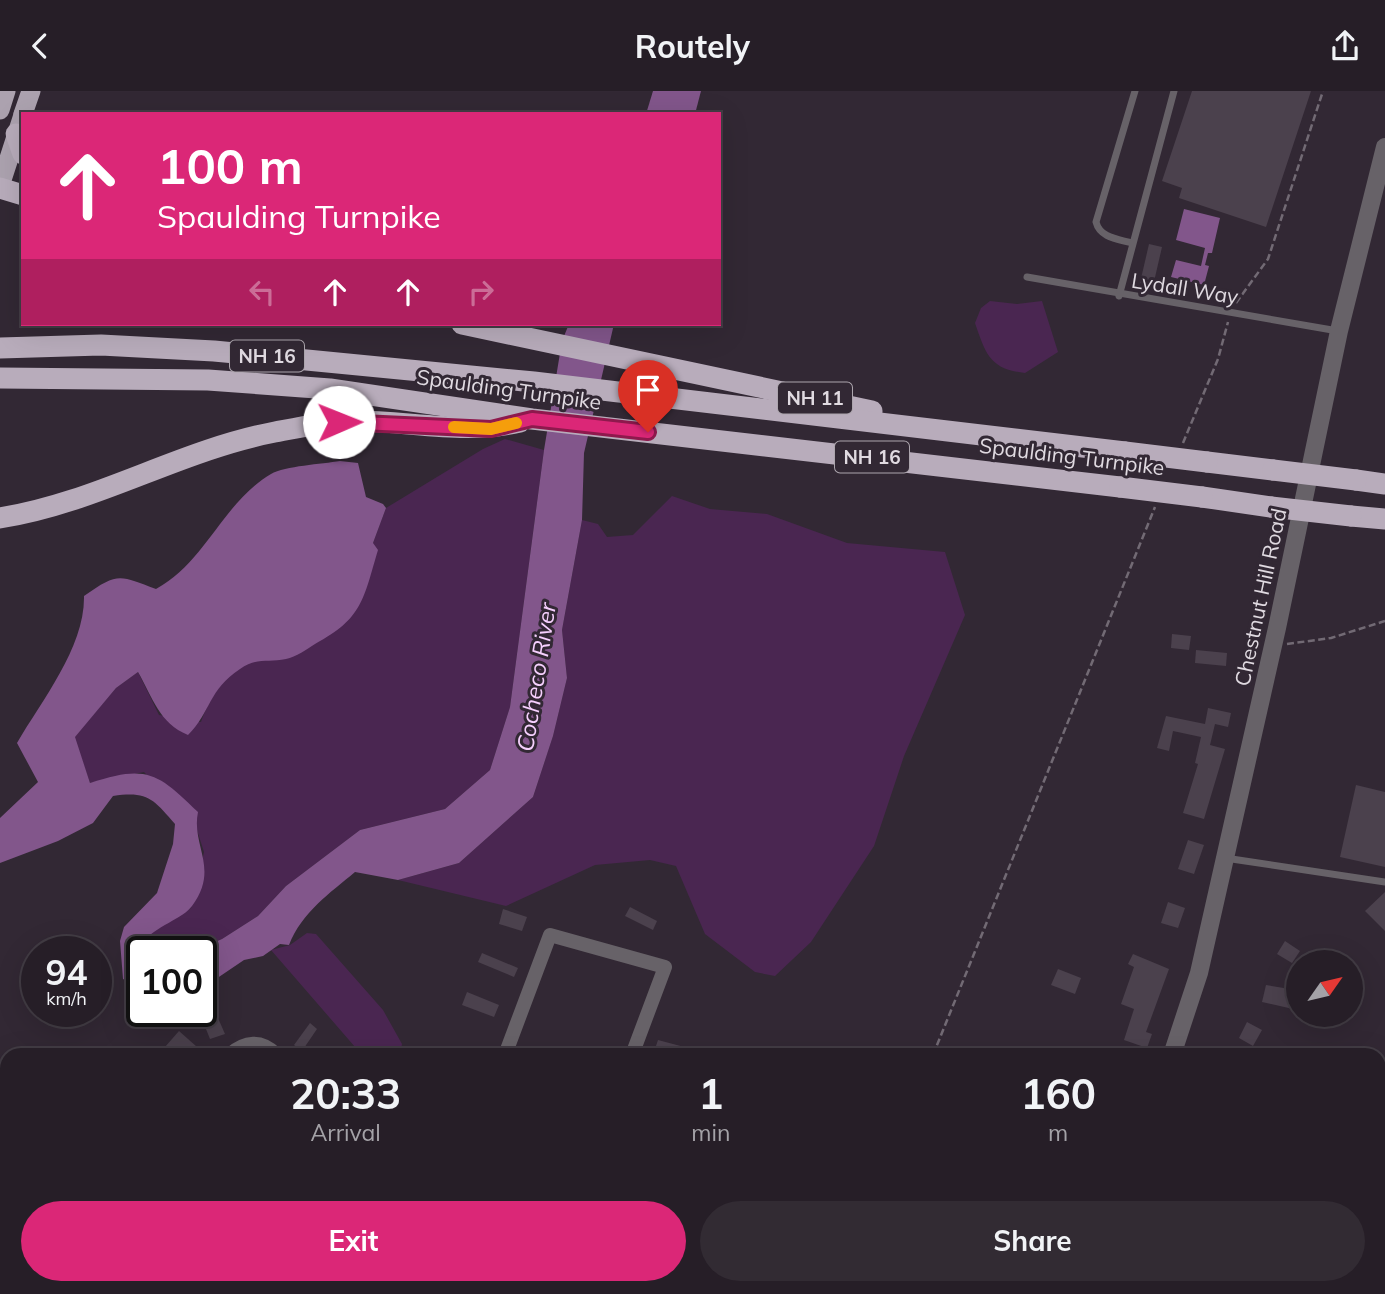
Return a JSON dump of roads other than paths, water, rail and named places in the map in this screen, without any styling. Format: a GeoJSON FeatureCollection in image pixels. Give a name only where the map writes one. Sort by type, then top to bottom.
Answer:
{"type":"FeatureCollection","features":[{"type":"Feature","properties":{"kind":"highway"},"geometry":{"type":"LineString","coordinates":[[0,110],[6,91]]}},
{"type":"Feature","properties":{"kind":"highway"},"geometry":{"type":"LineString","coordinates":[[25,112],[31,91]]}},
{"type":"Feature","properties":{"kind":"highway"},"geometry":{"type":"LineString","coordinates":[[21,129],[0,187],[21,194]]}},
{"type":"Feature","properties":{"kind":"highway","name":"NH 11"},"geometry":{"type":"LineString","coordinates":[[472,326],[1008,440]]}},
{"type":"Feature","properties":{"kind":"highway","name":"Spaulding Turnpike"},"geometry":{"type":"LineString","coordinates":[[0,348],[100,345],[214,351],[534,382],[1385,484]]}},
{"type":"Feature","properties":{"kind":"highway","name":"Spaulding Turnpike"},"geometry":{"type":"LineString","coordinates":[[0,378],[208,380],[317,388],[532,419],[1383,519]]}},
{"type":"Feature","properties":{"kind":"highway"},"geometry":{"type":"LineString","coordinates":[[0,532],[196,455],[273,433],[353,421],[491,429],[532,419]]}},
{"type":"Feature","properties":{"kind":"highway"},"geometry":{"type":"LineString","coordinates":[[0,518],[87,496]]}},
{"type":"Feature","properties":{"kind":"street","name":"Chestnut Hill Road"},"geometry":{"type":"LineString","coordinates":[[1174,1048],[1199,973],[1222,858],[1273,645],[1339,331],[1385,147]]}},
{"type":"Feature","properties":{"kind":"street"},"geometry":{"type":"LineString","coordinates":[[508,1048],[550,935],[665,967],[635,1048]]}},
{"type":"Feature","properties":{"kind":"street"},"geometry":{"type":"LineString","coordinates":[[239,1048],[254,1043],[268,1048]]}},
{"type":"Feature","properties":{"kind":"lane"},"geometry":{"type":"LineString","coordinates":[[1132,243],[1105,235],[1098,229],[1096,222],[1135,91]]}},
{"type":"Feature","properties":{"kind":"lane"},"geometry":{"type":"LineString","coordinates":[[1119,296],[1174,91]]}},
{"type":"Feature","properties":{"kind":"lane","name":"Lydall Way"},"geometry":{"type":"LineString","coordinates":[[1027,278],[1119,296],[1339,331]]}},
{"type":"Feature","properties":{"kind":"lane"},"geometry":{"type":"LineString","coordinates":[[1222,858],[1385,882]]}},
{"type":"Feature","properties":{"kind":"water"},"geometry":{"type":"Polygon","coordinates":[[[653,91],[701,91],[696,112],[647,112],[653,91]]]}},
{"type":"Feature","properties":{"kind":"water"},"geometry":{"type":"Polygon","coordinates":[[[1184,209],[1220,218],[1212,253],[1208,253],[1205,265],[1209,266],[1204,285],[1171,277],[1176,260],[1201,266],[1205,248],[1176,240],[1184,209]]]}},
{"type":"Feature","properties":{"kind":"water","name":"Cocheco River"},"geometry":{"type":"Polygon","coordinates":[[[568,326],[614,326],[584,453],[582,520],[562,630],[567,678],[553,736],[533,797],[459,863],[398,880],[355,872],[309,913],[289,945],[280,944],[263,956],[244,960],[217,978],[217,941],[258,916],[286,886],[360,830],[445,809],[490,770],[510,707],[544,450],[562,341],[568,326]]]}},
{"type":"Feature","properties":{"kind":"water"},"geometry":{"type":"Polygon","coordinates":[[[340,461],[358,463],[366,497],[386,508],[373,543],[378,550],[369,582],[352,616],[331,635],[294,657],[257,662],[240,669],[222,685],[188,735],[163,717],[138,672],[116,688],[75,737],[90,783],[125,774],[150,776],[172,788],[198,812],[198,836],[204,869],[200,892],[188,911],[149,936],[126,936],[126,980],[123,979],[120,941],[124,927],[157,893],[173,844],[175,824],[149,799],[134,795],[113,796],[93,823],[58,841],[0,863],[0,818],[38,782],[17,743],[70,654],[82,615],[84,596],[104,583],[119,578],[156,589],[188,564],[239,500],[254,486],[277,471],[340,461]]]}}]}
